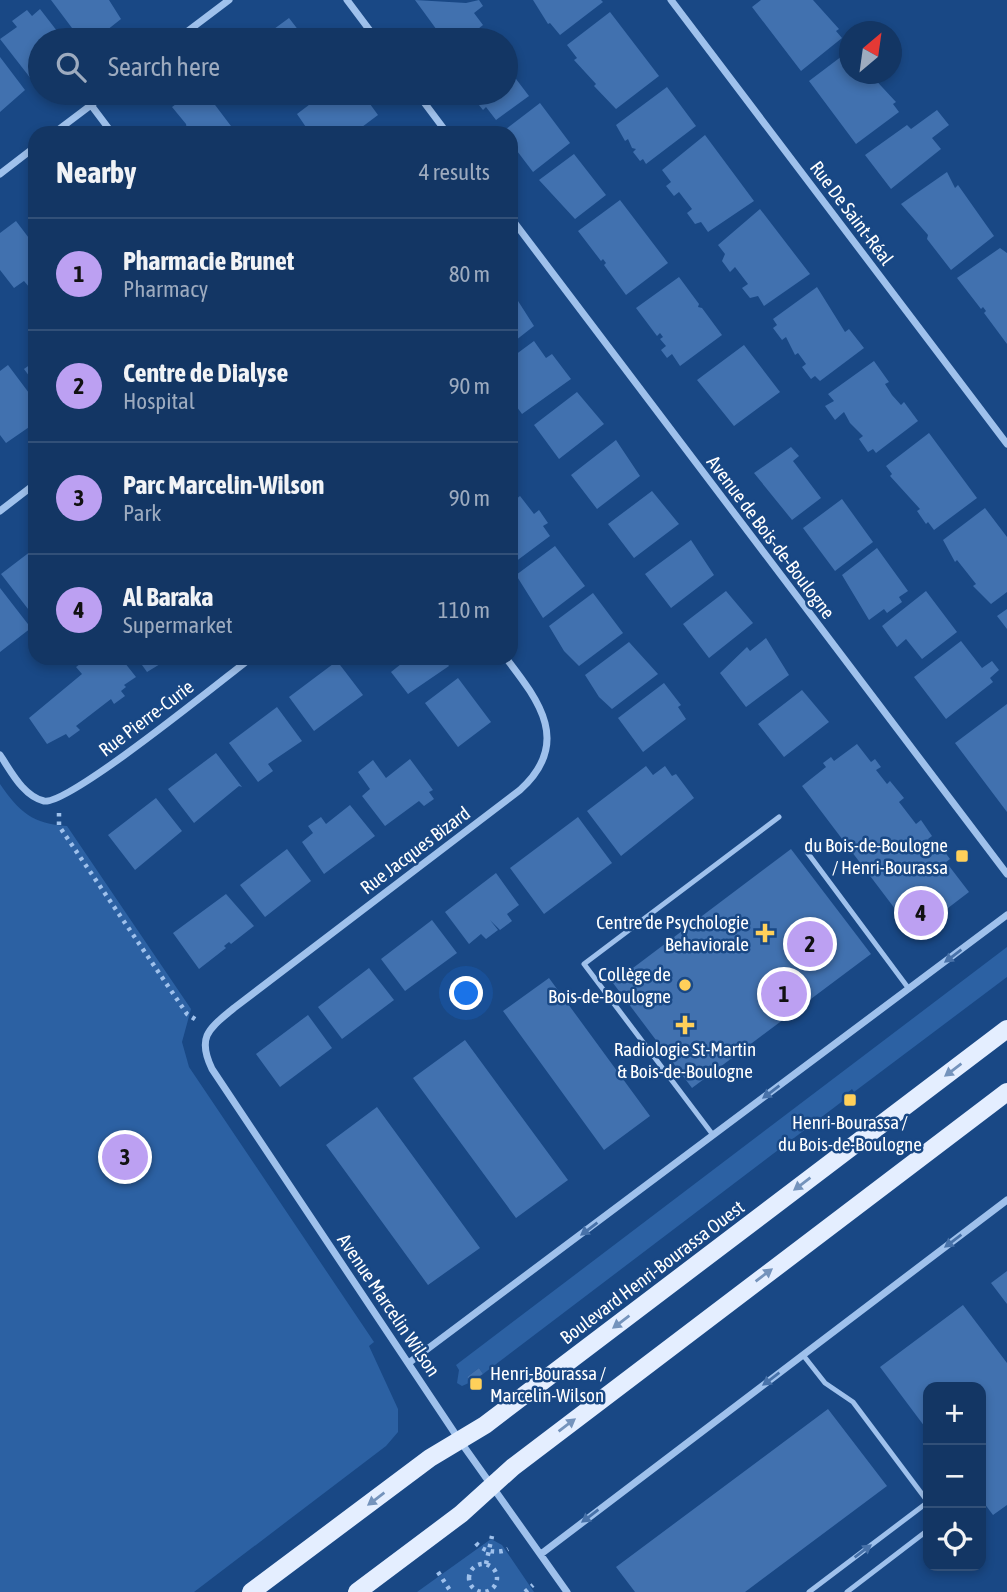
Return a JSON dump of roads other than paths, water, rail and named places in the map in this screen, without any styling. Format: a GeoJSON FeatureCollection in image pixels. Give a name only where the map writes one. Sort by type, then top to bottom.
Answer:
{"type":"FeatureCollection","features":[{"type":"Feature","properties":{"kind":"main road","name":"Boulevard Henri-Bourassa Ouest"},"geometry":{"type":"LineString","coordinates":[[251,1592],[430,1458],[505,1410],[1007,1029]]}},
{"type":"Feature","properties":{"kind":"main road"},"geometry":{"type":"LineString","coordinates":[[357,1592],[461,1514],[492,1485],[1007,1092]]}},
{"type":"Feature","properties":{"kind":"street"},"geometry":{"type":"LineString","coordinates":[[192,28],[229,0]]}},
{"type":"Feature","properties":{"kind":"street"},"geometry":{"type":"LineString","coordinates":[[347,0],[368,28]]}},
{"type":"Feature","properties":{"kind":"street","name":"Rue De Saint-Réal"},"geometry":{"type":"LineString","coordinates":[[671,0],[1007,444]]}},
{"type":"Feature","properties":{"kind":"street"},"geometry":{"type":"LineString","coordinates":[[63,126],[91,105],[107,126]]}},
{"type":"Feature","properties":{"kind":"street"},"geometry":{"type":"LineString","coordinates":[[426,105],[442,126]]}},
{"type":"Feature","properties":{"kind":"street"},"geometry":{"type":"LineString","coordinates":[[0,174],[28,152]]}},
{"type":"Feature","properties":{"kind":"street","name":"Avenue de Bois-de-Boulogne"},"geometry":{"type":"LineString","coordinates":[[518,227],[1007,874]]}},
{"type":"Feature","properties":{"kind":"street"},"geometry":{"type":"LineString","coordinates":[[0,511],[28,489]]}},
{"type":"Feature","properties":{"kind":"street","name":"Rue Pierre-Curie"},"geometry":{"type":"LineString","coordinates":[[0,755],[29,793],[44,801],[59,800],[91,780],[242,665]]}},
{"type":"Feature","properties":{"kind":"street","name":"Rue Jacques Bizard"},"geometry":{"type":"LineString","coordinates":[[210,1030],[234,1008],[520,790],[534,775],[546,749],[546,720],[539,702],[511,665]]}},
{"type":"Feature","properties":{"kind":"street"},"geometry":{"type":"LineString","coordinates":[[410,1362],[1007,915]]}},
{"type":"Feature","properties":{"kind":"street","name":"Avenue Marcelin Wilson"},"geometry":{"type":"LineString","coordinates":[[210,1030],[203,1046],[212,1069],[410,1362],[460,1441],[567,1592]]}},
{"type":"Feature","properties":{"kind":"street"},"geometry":{"type":"LineString","coordinates":[[541,1554],[1007,1200]]}},
{"type":"Feature","properties":{"kind":"lane"},"geometry":{"type":"LineString","coordinates":[[713,1135],[584,964],[779,817]]}},
{"type":"Feature","properties":{"kind":"lane"},"geometry":{"type":"LineString","coordinates":[[807,852],[909,989]]}},
{"type":"Feature","properties":{"kind":"lane"},"geometry":{"type":"LineString","coordinates":[[803,1355],[825,1383],[853,1402],[923,1495]]}},
{"type":"Feature","properties":{"kind":"lane"},"geometry":{"type":"LineString","coordinates":[[809,1592],[923,1506]]}},
{"type":"Feature","properties":{"kind":"lane"},"geometry":{"type":"LineString","coordinates":[[847,1592],[923,1534]]}},
{"type":"Feature","properties":{"kind":"place","name":"du Bois-de-Boulogne / Henri-Bourassa"},"geometry":{"type":"Point","coordinates":[962,856]}},
{"type":"Feature","properties":{"kind":"place","name":"Al Baraka"},"geometry":{"type":"Point","coordinates":[921,913]}},
{"type":"Feature","properties":{"kind":"place","name":"Centre de Psychologie Behaviorale"},"geometry":{"type":"Point","coordinates":[765,933]}},
{"type":"Feature","properties":{"kind":"place","name":"Centre de Dialyse"},"geometry":{"type":"Point","coordinates":[810,944]}},
{"type":"Feature","properties":{"kind":"place","name":"Collège de Bois-de-Boulogne"},"geometry":{"type":"Point","coordinates":[685,985]}},
{"type":"Feature","properties":{"kind":"place","name":"Pharmacie Brunet"},"geometry":{"type":"Point","coordinates":[784,994]}},
{"type":"Feature","properties":{"kind":"place","name":"Radiologie St-Martin & Bois-de-Boulogne"},"geometry":{"type":"Point","coordinates":[685,1025]}},
{"type":"Feature","properties":{"kind":"place","name":"Henri-Bourassa / du Bois-de-Boulogne"},"geometry":{"type":"Point","coordinates":[850,1100]}},
{"type":"Feature","properties":{"kind":"place","name":"Parc Marcelin-Wilson"},"geometry":{"type":"Point","coordinates":[125,1157]}},
{"type":"Feature","properties":{"kind":"place","name":"Henri-Bourassa / Marcelin-Wilson"},"geometry":{"type":"Point","coordinates":[476,1384]}}]}
